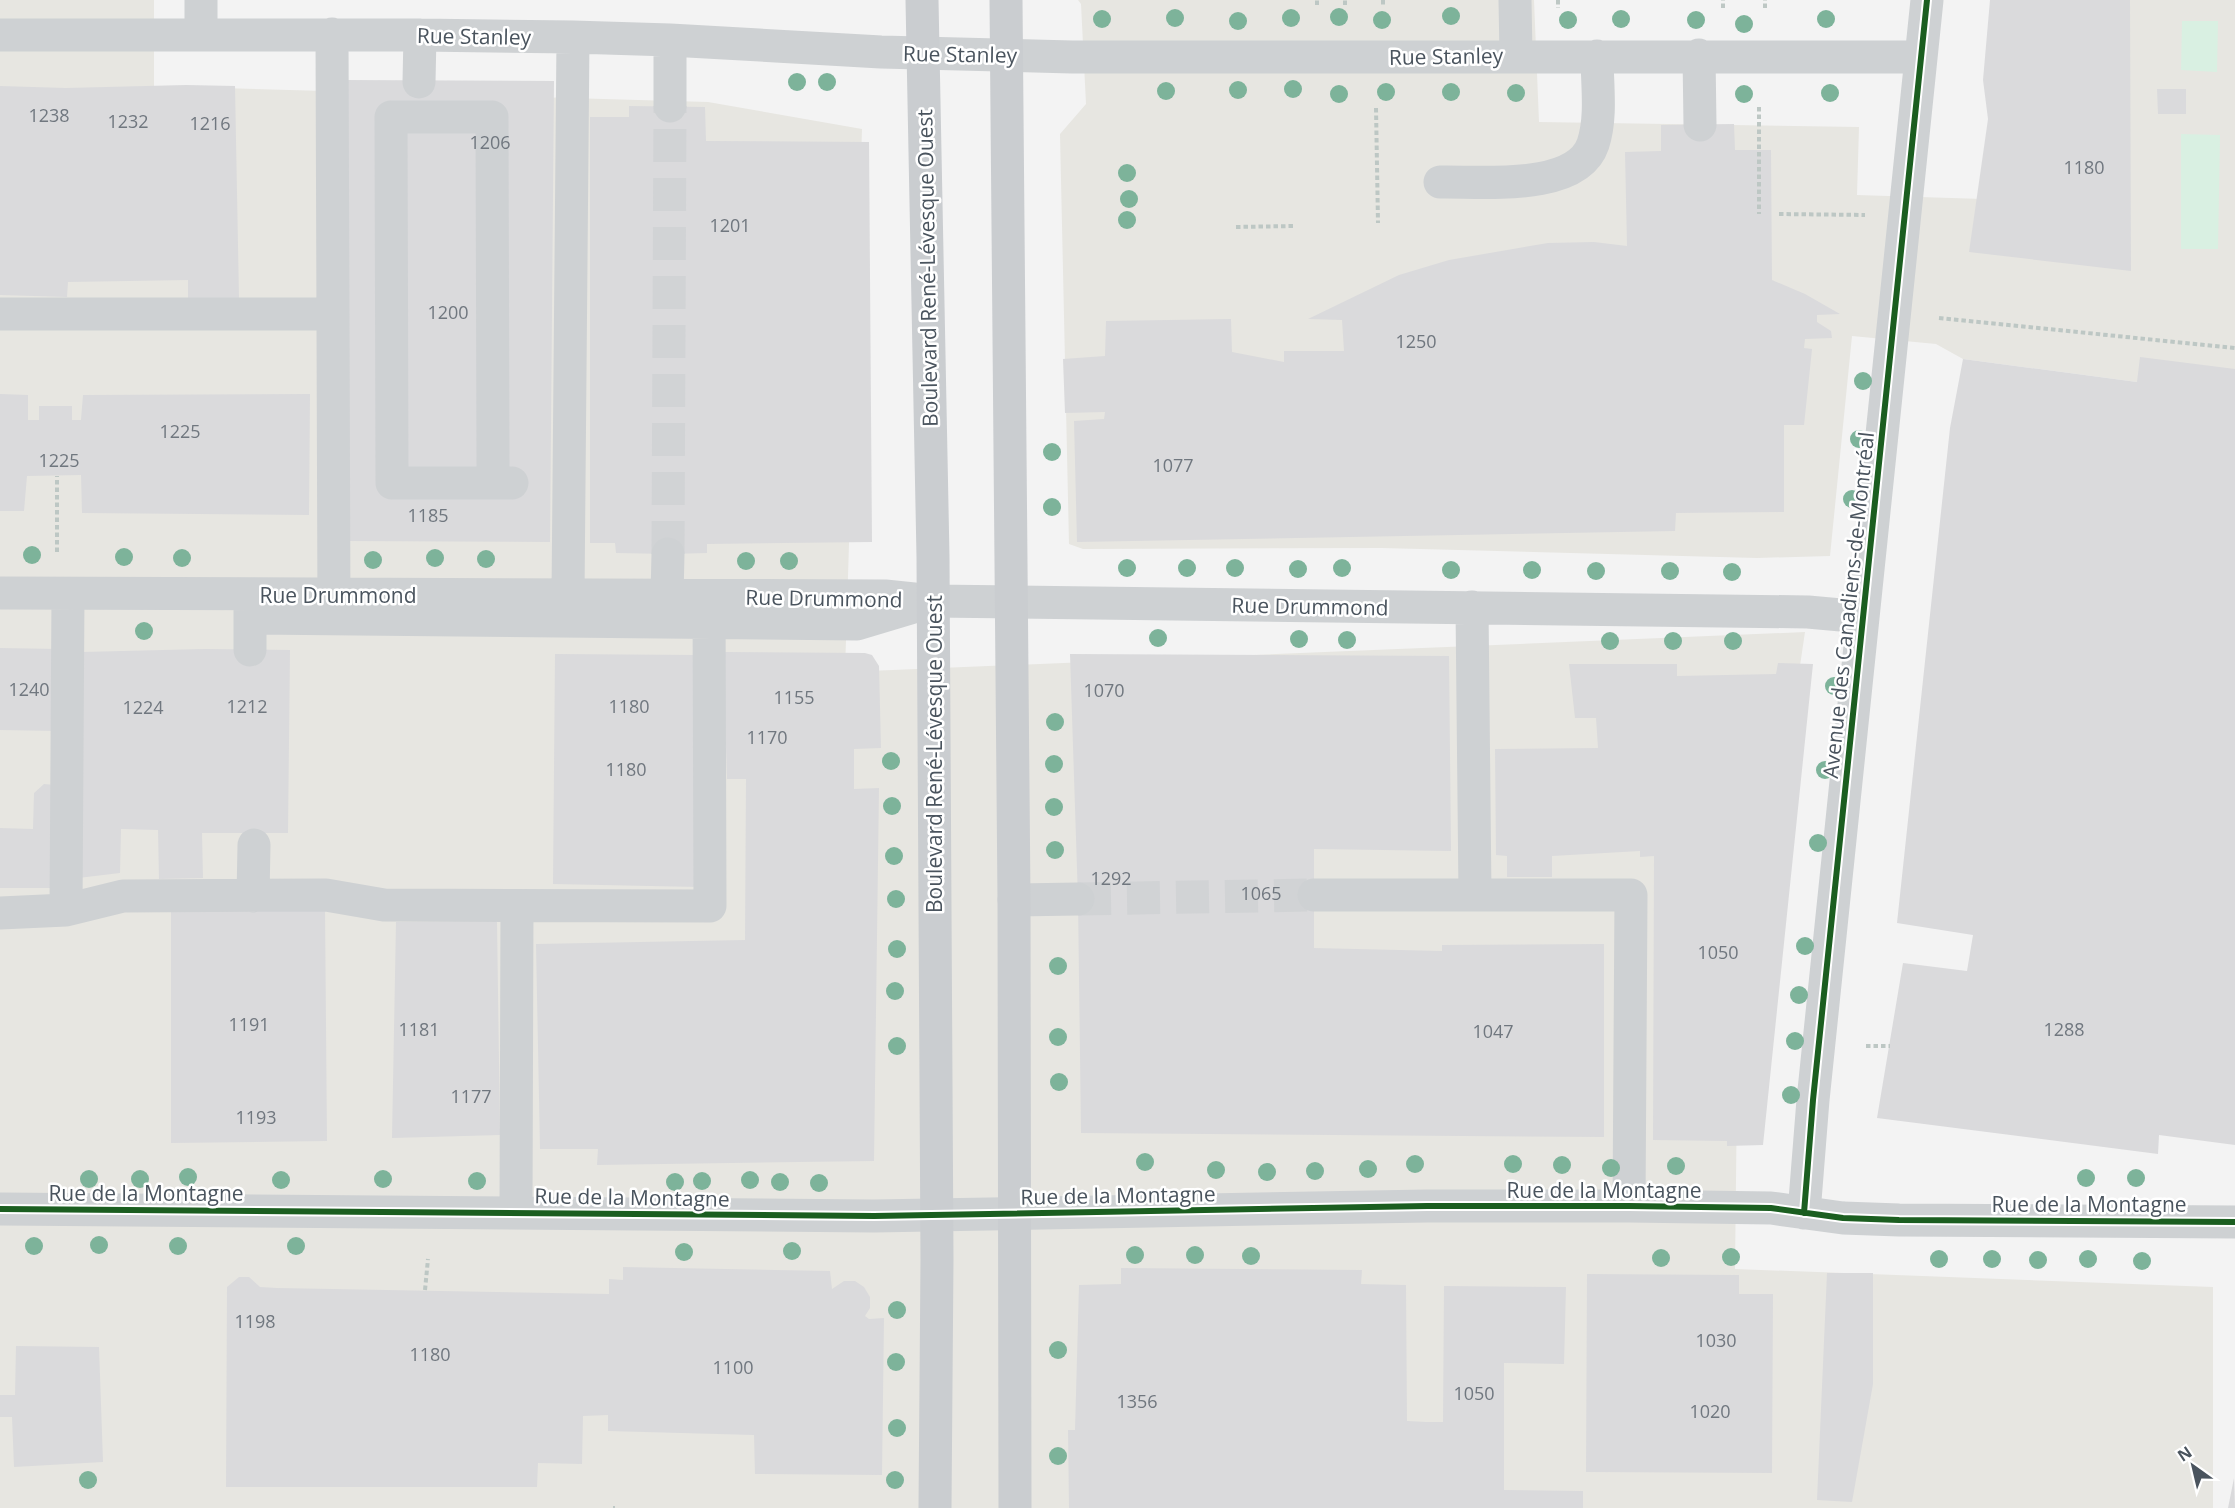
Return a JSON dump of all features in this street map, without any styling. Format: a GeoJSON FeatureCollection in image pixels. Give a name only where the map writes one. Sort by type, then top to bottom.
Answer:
{"type":"FeatureCollection","features":[{"type":"Feature","properties":{"kind":"main road","name":"Boulevard René-Lévesque Ouest"},"geometry":{"type":"LineString","coordinates":[[922,0],[933,602],[935,1508]]}},
{"type":"Feature","properties":{"kind":"main road"},"geometry":{"type":"LineString","coordinates":[[1006,0],[1014,900],[1015,1508]]}},
{"type":"Feature","properties":{"kind":"street"},"geometry":{"type":"LineString","coordinates":[[201,0],[201,34]]}},
{"type":"Feature","properties":{"kind":"street"},"geometry":{"type":"LineString","coordinates":[[1515,0],[1516,55]]}},
{"type":"Feature","properties":{"kind":"street","name":"Avenue des Canadiens-de-Montréal"},"geometry":{"type":"LineString","coordinates":[[1804,1213],[1813,1100],[1927,0]]}},
{"type":"Feature","properties":{"kind":"street"},"geometry":{"type":"LineString","coordinates":[[0,913],[66,910],[123,896],[326,895],[384,904],[710,906],[709,610],[334,608],[332,34]]}},
{"type":"Feature","properties":{"kind":"street"},"geometry":{"type":"LineString","coordinates":[[419,82],[420,34]]}},
{"type":"Feature","properties":{"kind":"street","name":"Rue Stanley"},"geometry":{"type":"LineString","coordinates":[[0,35],[420,34],[670,40],[1006,55],[1920,57]]}},
{"type":"Feature","properties":{"kind":"street"},"geometry":{"type":"LineString","coordinates":[[568,596],[573,38]]}},
{"type":"Feature","properties":{"kind":"street"},"geometry":{"type":"LineString","coordinates":[[670,40],[670,106]]}},
{"type":"Feature","properties":{"kind":"street"},"geometry":{"type":"LineString","coordinates":[[1440,182],[1537,179],[1563,173],[1584,160],[1596,132],[1597,56]]}},
{"type":"Feature","properties":{"kind":"street"},"geometry":{"type":"LineString","coordinates":[[1699,56],[1700,124]]}},
{"type":"Feature","properties":{"kind":"street"},"geometry":{"type":"LineString","coordinates":[[391,117],[492,117],[502,475],[392,483],[391,117]]}},
{"type":"Feature","properties":{"kind":"street"},"geometry":{"type":"LineString","coordinates":[[0,314],[333,314]]}},
{"type":"Feature","properties":{"kind":"street"},"geometry":{"type":"LineString","coordinates":[[667,596],[668,554]]}},
{"type":"Feature","properties":{"kind":"street","name":"Rue Drummond"},"geometry":{"type":"LineString","coordinates":[[0,593],[68,594],[250,607],[334,608],[568,596],[667,596],[709,610],[885,596],[933,602],[1808,612],[1863,616]]}},
{"type":"Feature","properties":{"kind":"street"},"geometry":{"type":"LineString","coordinates":[[66,910],[68,594]]}},
{"type":"Feature","properties":{"kind":"street"},"geometry":{"type":"LineString","coordinates":[[250,607],[250,651]]}},
{"type":"Feature","properties":{"kind":"street"},"geometry":{"type":"LineString","coordinates":[[1472,608],[1475,895]]}},
{"type":"Feature","properties":{"kind":"street"},"geometry":{"type":"LineString","coordinates":[[253,896],[254,845]]}},
{"type":"Feature","properties":{"kind":"street"},"geometry":{"type":"LineString","coordinates":[[1314,895],[1630,895],[1629,1206]]}},
{"type":"Feature","properties":{"kind":"street"},"geometry":{"type":"LineString","coordinates":[[1014,900],[1078,899]]}},
{"type":"Feature","properties":{"kind":"street"},"geometry":{"type":"LineString","coordinates":[[516,1212],[517,906]]}},
{"type":"Feature","properties":{"kind":"street","name":"Rue de la Montagne"},"geometry":{"type":"LineString","coordinates":[[0,1209],[516,1212],[626,1215],[936,1215],[1427,1206],[1629,1206],[1754,1208],[1843,1218],[1899,1220],[2235,1222]]}},
{"type":"Feature","properties":{"kind":"path"},"geometry":{"type":"LineString","coordinates":[[1558,0],[1558,8]]}},
{"type":"Feature","properties":{"kind":"path"},"geometry":{"type":"LineString","coordinates":[[1723,0],[1723,8]]}},
{"type":"Feature","properties":{"kind":"path"},"geometry":{"type":"LineString","coordinates":[[1765,0],[1765,8]]}},
{"type":"Feature","properties":{"kind":"path"},"geometry":{"type":"LineString","coordinates":[[1759,107],[1759,214]]}},
{"type":"Feature","properties":{"kind":"path"},"geometry":{"type":"LineString","coordinates":[[1376,108],[1378,223]]}},
{"type":"Feature","properties":{"kind":"path"},"geometry":{"type":"LineString","coordinates":[[1779,214],[1865,215]]}},
{"type":"Feature","properties":{"kind":"path"},"geometry":{"type":"LineString","coordinates":[[1236,226],[1293,226]]}},
{"type":"Feature","properties":{"kind":"path"},"geometry":{"type":"LineString","coordinates":[[1939,318],[2235,348]]}},
{"type":"Feature","properties":{"kind":"path"},"geometry":{"type":"LineString","coordinates":[[57,476],[57,552]]}},
{"type":"Feature","properties":{"kind":"path"},"geometry":{"type":"LineString","coordinates":[[1866,1046],[1890,1046]]}},
{"type":"Feature","properties":{"kind":"path"},"geometry":{"type":"LineString","coordinates":[[425,1290],[428,1259]]}},
{"type":"Feature","properties":{"kind":"shaded area"},"geometry":{"type":"Polygon","coordinates":[[[0,0],[154,0],[154,86],[708,102],[862,129],[845,672],[1805,632],[1737,1091],[1735,1269],[2213,1287],[2213,1508],[0,1508],[0,0]]]}},
{"type":"Feature","properties":{"kind":"shaded area"},"geometry":{"type":"Polygon","coordinates":[[[1078,0],[1534,0],[1539,122],[1859,127],[1857,195],[1983,199],[2003,0],[2235,0],[2235,369],[2137,382],[1963,359],[1936,344],[1852,336],[1830,556],[1757,558],[1382,548],[1083,549],[1069,544],[1060,134],[1086,104],[1081,4],[1078,0]]]}},
{"type":"Feature","properties":{"kind":"green space"},"geometry":{"type":"Polygon","coordinates":[[[2182,21],[2218,21],[2217,72],[2181,70],[2182,21]]]}},
{"type":"Feature","properties":{"kind":"green space"},"geometry":{"type":"Polygon","coordinates":[[[2181,134],[2220,135],[2218,249],[2181,249],[2181,134]]]}},
{"type":"Feature","properties":{"kind":"building"},"geometry":{"type":"Polygon","coordinates":[[[1990,0],[2130,0],[2131,271],[1969,252],[1988,119],[1983,80],[1990,0]]]}},
{"type":"Feature","properties":{"kind":"building"},"geometry":{"type":"Polygon","coordinates":[[[343,80],[554,81],[550,542],[346,541],[343,80]]]}},
{"type":"Feature","properties":{"kind":"building"},"geometry":{"type":"Polygon","coordinates":[[[0,86],[66,88],[235,86],[239,298],[188,298],[188,280],[68,282],[67,297],[0,295],[0,86]]]}},
{"type":"Feature","properties":{"kind":"building"},"geometry":{"type":"Polygon","coordinates":[[[2157,89],[2186,89],[2186,114],[2158,114],[2157,89]]]}},
{"type":"Feature","properties":{"kind":"building"},"geometry":{"type":"Polygon","coordinates":[[[629,106],[705,107],[706,141],[869,142],[872,542],[707,544],[707,553],[668,554],[616,553],[615,543],[590,543],[590,117],[629,117],[629,106]]]}},
{"type":"Feature","properties":{"kind":"building"},"geometry":{"type":"Polygon","coordinates":[[[1734,124],[1735,150],[1771,150],[1772,280],[1805,294],[1840,314],[1817,315],[1817,322],[1831,331],[1832,338],[1805,339],[1804,348],[1812,349],[1804,425],[1784,425],[1784,512],[1676,513],[1675,531],[1077,542],[1074,421],[1104,419],[1105,412],[1065,413],[1063,359],[1105,356],[1106,321],[1231,319],[1232,352],[1284,362],[1284,351],[1344,351],[1342,320],[1308,319],[1399,275],[1449,260],[1548,243],[1594,242],[1627,246],[1625,152],[1661,151],[1661,125],[1734,124]]]}},
{"type":"Feature","properties":{"kind":"building"},"geometry":{"type":"Polygon","coordinates":[[[2140,357],[2235,369],[2235,1145],[2159,1135],[2158,1154],[1877,1118],[1903,963],[1967,971],[1973,935],[1897,923],[1950,428],[1963,359],[2137,382],[2140,357]]]}},
{"type":"Feature","properties":{"kind":"building"},"geometry":{"type":"Polygon","coordinates":[[[0,394],[28,395],[28,420],[39,420],[39,406],[72,406],[72,420],[81,420],[83,395],[310,394],[309,515],[82,513],[81,475],[27,476],[24,511],[0,511],[0,394]]]}},
{"type":"Feature","properties":{"kind":"building"},"geometry":{"type":"Polygon","coordinates":[[[0,648],[59,649],[58,731],[0,730],[0,648]]]}},
{"type":"Feature","properties":{"kind":"building"},"geometry":{"type":"Polygon","coordinates":[[[204,649],[290,650],[288,833],[202,833],[203,878],[159,879],[158,830],[121,829],[120,873],[78,878],[82,652],[204,649]]]}},
{"type":"Feature","properties":{"kind":"building"},"geometry":{"type":"Polygon","coordinates":[[[723,652],[865,653],[872,655],[879,666],[881,748],[854,749],[854,789],[879,788],[874,1161],[597,1165],[598,1149],[540,1149],[536,944],[745,940],[746,779],[727,779],[723,652]]]}},
{"type":"Feature","properties":{"kind":"building"},"geometry":{"type":"Polygon","coordinates":[[[555,654],[697,655],[699,887],[553,884],[555,654]]]}},
{"type":"Feature","properties":{"kind":"building"},"geometry":{"type":"Polygon","coordinates":[[[1070,654],[1449,656],[1451,851],[1314,849],[1314,948],[1442,951],[1442,945],[1604,944],[1604,1137],[1081,1133],[1078,899],[1070,654]]]}},
{"type":"Feature","properties":{"kind":"building"},"geometry":{"type":"Polygon","coordinates":[[[1778,663],[1813,664],[1763,1145],[1727,1146],[1727,1141],[1653,1140],[1654,856],[1640,857],[1640,851],[1552,856],[1552,877],[1507,877],[1507,856],[1496,855],[1495,749],[1598,748],[1596,718],[1575,718],[1569,664],[1677,664],[1677,676],[1776,674],[1778,663]]]}},
{"type":"Feature","properties":{"kind":"building"},"geometry":{"type":"Polygon","coordinates":[[[44,784],[55,785],[56,888],[0,888],[0,828],[33,829],[34,793],[44,784]]]}},
{"type":"Feature","properties":{"kind":"building"},"geometry":{"type":"Polygon","coordinates":[[[171,905],[325,908],[327,1141],[171,1143],[171,905]]]}},
{"type":"Feature","properties":{"kind":"building"},"geometry":{"type":"Polygon","coordinates":[[[497,921],[500,1135],[392,1138],[396,922],[497,921]]]}},
{"type":"Feature","properties":{"kind":"building"},"geometry":{"type":"Polygon","coordinates":[[[623,1267],[830,1271],[832,1289],[844,1281],[855,1281],[864,1287],[870,1297],[870,1308],[865,1316],[869,1319],[884,1318],[882,1475],[755,1474],[754,1435],[608,1431],[608,1415],[583,1416],[582,1464],[538,1463],[537,1487],[226,1487],[227,1287],[239,1277],[249,1277],[260,1287],[277,1288],[609,1294],[609,1279],[623,1280],[623,1267]]]}},
{"type":"Feature","properties":{"kind":"building"},"geometry":{"type":"Polygon","coordinates":[[[1121,1268],[1362,1270],[1361,1284],[1406,1285],[1407,1421],[1426,1422],[1443,1422],[1444,1286],[1566,1287],[1564,1364],[1504,1363],[1504,1490],[1583,1491],[1583,1508],[1069,1508],[1068,1430],[1075,1430],[1079,1285],[1121,1284],[1121,1268]]]}},
{"type":"Feature","properties":{"kind":"building"},"geometry":{"type":"Polygon","coordinates":[[[1827,1273],[1873,1273],[1873,1384],[1852,1502],[1817,1500],[1827,1273]]]}},
{"type":"Feature","properties":{"kind":"building"},"geometry":{"type":"Polygon","coordinates":[[[1587,1274],[1739,1275],[1739,1294],[1773,1294],[1772,1473],[1586,1472],[1587,1274]]]}},
{"type":"Feature","properties":{"kind":"building"},"geometry":{"type":"Polygon","coordinates":[[[16,1346],[99,1347],[103,1462],[14,1467],[12,1417],[0,1417],[0,1395],[15,1395],[16,1346]]]}},
{"type":"Feature","properties":{"kind":"building"},"geometry":{"type":"Polygon","coordinates":[[[2234,1478],[2235,1508],[2228,1508],[2234,1478]]]}},
{"type":"Feature","properties":{"kind":"tunnel"},"geometry":{"type":"LineString","coordinates":[[668,554],[670,106]]}},
{"type":"Feature","properties":{"kind":"tunnel"},"geometry":{"type":"LineString","coordinates":[[1078,899],[1314,895]]}},
{"type":"Feature","properties":{"kind":"cycle path"},"geometry":{"type":"LineString","coordinates":[[1804,1213],[1813,1100],[1927,0]]}},
{"type":"Feature","properties":{"kind":"cycle path"},"geometry":{"type":"LineString","coordinates":[[0,1209],[874,1216],[1427,1206],[1629,1206],[1771,1208],[1843,1218],[1899,1220],[2235,1222]]}}]}
